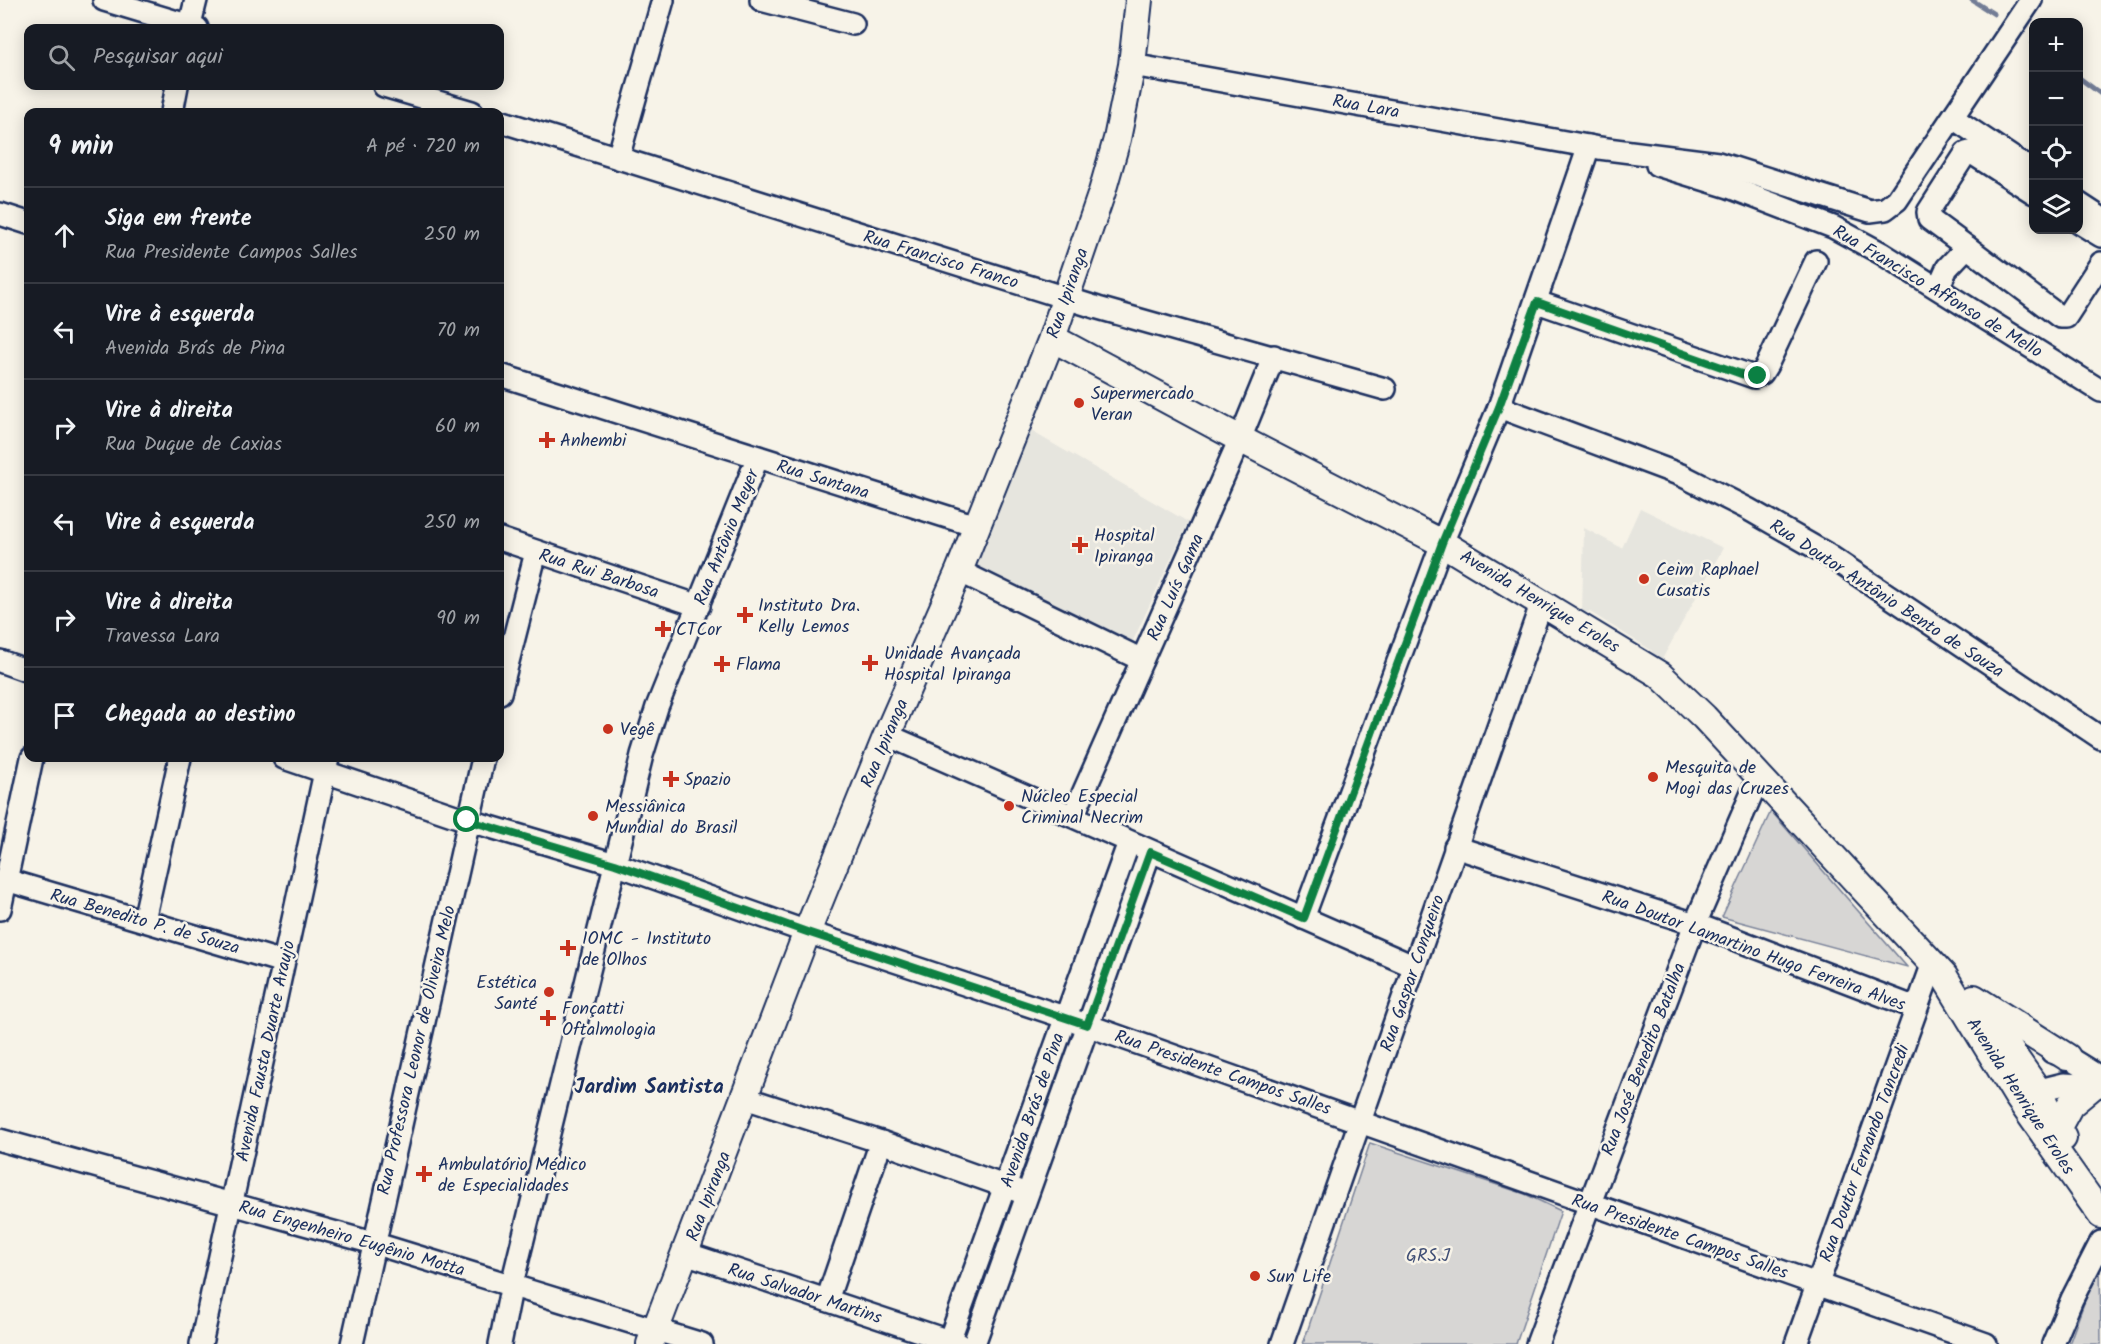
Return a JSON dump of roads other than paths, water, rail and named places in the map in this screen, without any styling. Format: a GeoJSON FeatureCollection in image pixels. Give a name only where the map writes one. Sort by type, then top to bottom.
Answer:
{"type":"FeatureCollection","features":[{"type":"Feature","properties":{"kind":"main road","name":"Rua Ipiranga"},"geometry":{"type":"LineString","coordinates":[[652,1337],[807,932],[887,735],[959,571],[1052,338],[1102,192],[1117,140],[1132,65],[1139,0]]}},
{"type":"Feature","properties":{"kind":"main road","name":"Avenida Henrique Eroles"},"geometry":{"type":"LineString","coordinates":[[1052,338],[1240,439],[1442,543],[1660,675],[1704,717],[1939,970],[1996,1046],[2101,1214]]}},
{"type":"Feature","properties":{"kind":"main road","name":"Avenida Henrique Eroles"},"geometry":{"type":"LineString","coordinates":[[1939,970],[1974,998],[1996,1046]]}},
{"type":"Feature","properties":{"kind":"main road"},"geometry":{"type":"LineString","coordinates":[[1974,998],[2067,1057]]}},
{"type":"Feature","properties":{"kind":"main road"},"geometry":{"type":"LineString","coordinates":[[2058,1127],[2070,1105],[2099,1083]]}},
{"type":"Feature","properties":{"kind":"main road","name":"Avenida Henrique Eroles"},"geometry":{"type":"LineString","coordinates":[[2027,1093],[2058,1127],[2101,1214]]}},
{"type":"Feature","properties":{"kind":"street"},"geometry":{"type":"LineString","coordinates":[[104,0],[179,24]]}},
{"type":"Feature","properties":{"kind":"street"},"geometry":{"type":"LineString","coordinates":[[193,24],[196,0]]}},
{"type":"Feature","properties":{"kind":"street"},"geometry":{"type":"LineString","coordinates":[[618,159],[663,0]]}},
{"type":"Feature","properties":{"kind":"street"},"geometry":{"type":"LineString","coordinates":[[761,0],[797,5],[853,24]]}},
{"type":"Feature","properties":{"kind":"street"},"geometry":{"type":"LineString","coordinates":[[1304,918],[1442,543],[1499,407],[1594,147],[1718,163],[1870,211],[1885,209],[1896,200],[2031,0]]}},
{"type":"Feature","properties":{"kind":"street","name":"Rua Lara"},"geometry":{"type":"LineString","coordinates":[[1132,65],[1594,147]]}},
{"type":"Feature","properties":{"kind":"street"},"geometry":{"type":"LineString","coordinates":[[173,108],[176,90]]}},
{"type":"Feature","properties":{"kind":"street"},"geometry":{"type":"LineString","coordinates":[[398,90],[458,108]]}},
{"type":"Feature","properties":{"kind":"street"},"geometry":{"type":"LineString","coordinates":[[1953,118],[2029,169]]}},
{"type":"Feature","properties":{"kind":"street","name":"Rua Francisco Franco"},"geometry":{"type":"LineString","coordinates":[[504,122],[1066,298],[1384,389]]}},
{"type":"Feature","properties":{"kind":"street","name":"Rua Francisco Affonso de Mello"},"geometry":{"type":"LineString","coordinates":[[1594,147],[1729,187],[1833,227],[1938,288],[2101,391]]}},
{"type":"Feature","properties":{"kind":"street"},"geometry":{"type":"LineString","coordinates":[[2029,190],[1970,152],[1966,153],[1928,212],[1929,219],[2060,317],[2066,316],[2101,263]]}},
{"type":"Feature","properties":{"kind":"street"},"geometry":{"type":"LineString","coordinates":[[2083,206],[2101,218]]}},
{"type":"Feature","properties":{"kind":"street"},"geometry":{"type":"LineString","coordinates":[[0,214],[24,222]]}},
{"type":"Feature","properties":{"kind":"street"},"geometry":{"type":"LineString","coordinates":[[2083,225],[2101,236]]}},
{"type":"Feature","properties":{"kind":"street"},"geometry":{"type":"LineString","coordinates":[[1938,288],[1947,268],[1967,247]]}},
{"type":"Feature","properties":{"kind":"street"},"geometry":{"type":"LineString","coordinates":[[1537,302],[1754,377],[1762,373],[1767,365],[1816,261]]}},
{"type":"Feature","properties":{"kind":"street","name":"Rua Luís Gama"},"geometry":{"type":"LineString","coordinates":[[1073,816],[1240,439],[1274,356]]}},
{"type":"Feature","properties":{"kind":"street","name":"Rua Santana"},"geometry":{"type":"LineString","coordinates":[[504,376],[757,459],[976,526]]}},
{"type":"Feature","properties":{"kind":"street","name":"Rua Doutor Antônio Bento de Souza"},"geometry":{"type":"LineString","coordinates":[[1499,407],[1681,475],[1748,509],[1825,553],[2101,738]]}},
{"type":"Feature","properties":{"kind":"street","name":"Rua Antônio Meyer"},"geometry":{"type":"LineString","coordinates":[[500,1344],[512,1284],[615,864],[657,706],[757,459]]}},
{"type":"Feature","properties":{"kind":"street","name":"Rua Rui Barbosa"},"geometry":{"type":"LineString","coordinates":[[504,540],[699,606]]}},
{"type":"Feature","properties":{"kind":"street"},"geometry":{"type":"LineString","coordinates":[[504,677],[536,552]]}},
{"type":"Feature","properties":{"kind":"street"},"geometry":{"type":"LineString","coordinates":[[959,571],[1142,660]]}},
{"type":"Feature","properties":{"kind":"street","name":"Rua Gaspar Conqueiro"},"geometry":{"type":"LineString","coordinates":[[1282,1344],[1542,602]]}},
{"type":"Feature","properties":{"kind":"street"},"geometry":{"type":"LineString","coordinates":[[0,661],[24,670]]}},
{"type":"Feature","properties":{"kind":"street"},"geometry":{"type":"LineString","coordinates":[[887,735],[1413,966]]}},
{"type":"Feature","properties":{"kind":"street"},"geometry":{"type":"LineString","coordinates":[[0,909],[31,762]]}},
{"type":"Feature","properties":{"kind":"street"},"geometry":{"type":"LineString","coordinates":[[144,920],[179,762]]}},
{"type":"Feature","properties":{"kind":"street","name":"Rua Professora Leonor de Oliveira Melo"},"geometry":{"type":"LineString","coordinates":[[352,1344],[467,820],[482,762]]}},
{"type":"Feature","properties":{"kind":"street","name":"Rua Presidente Campos Salles"},"geometry":{"type":"LineString","coordinates":[[327,764],[467,820],[615,864],[807,932],[1064,1017],[1362,1121],[1588,1205],[1986,1344]]}},
{"type":"Feature","properties":{"kind":"street","name":"Avenida Fausta Duarte Araujo"},"geometry":{"type":"LineString","coordinates":[[201,1344],[234,1205],[283,962],[327,764]]}},
{"type":"Feature","properties":{"kind":"street","name":"Rua José Benedito Batalha"},"geometry":{"type":"LineString","coordinates":[[1537,1344],[1695,924],[1759,777]]}},
{"type":"Feature","properties":{"kind":"street","name":"Avenida Brás de Pina"},"geometry":{"type":"LineString","coordinates":[[952,1343],[1064,1017],[1129,842]]}},
{"type":"Feature","properties":{"kind":"street","name":"Rua Doutor Lamartino Hugo Ferreira Alves"},"geometry":{"type":"LineString","coordinates":[[1455,847],[1695,924],[1916,1008]]}},
{"type":"Feature","properties":{"kind":"street","name":"Avenida Brás de Pina"},"geometry":{"type":"LineString","coordinates":[[974,1344],[1150,852]]}},
{"type":"Feature","properties":{"kind":"street","name":"Rua Benedito P. de Souza"},"geometry":{"type":"LineString","coordinates":[[6,880],[283,962]]}},
{"type":"Feature","properties":{"kind":"street","name":"Rua Doutor Fernando Tancredi"},"geometry":{"type":"LineString","coordinates":[[1796,1344],[1916,1008],[1939,970]]}},
{"type":"Feature","properties":{"kind":"street"},"geometry":{"type":"LineString","coordinates":[[1996,1046],[2035,1046],[2067,1057],[2099,1083]]}},
{"type":"Feature","properties":{"kind":"street"},"geometry":{"type":"LineString","coordinates":[[2027,1093],[2064,1084],[2099,1083]]}},
{"type":"Feature","properties":{"kind":"street"},"geometry":{"type":"LineString","coordinates":[[745,1098],[880,1142],[1027,1194]]}},
{"type":"Feature","properties":{"kind":"street","name":"Rua Engenheiro Eugênio Motta"},"geometry":{"type":"LineString","coordinates":[[0,1140],[373,1243],[512,1284],[652,1337],[702,1344]]}},
{"type":"Feature","properties":{"kind":"street"},"geometry":{"type":"LineString","coordinates":[[827,1300],[880,1142]]}},
{"type":"Feature","properties":{"kind":"street"},"geometry":{"type":"LineString","coordinates":[[2053,1344],[2072,1299],[2101,1242]]}},
{"type":"Feature","properties":{"kind":"street","name":"Rua Salvador Martins"},"geometry":{"type":"LineString","coordinates":[[685,1253],[952,1343]]}},
{"type":"Feature","properties":{"kind":"waterway"},"geometry":{"type":"LineString","coordinates":[[1972,0],[1994,14]]}},
{"type":"Feature","properties":{"kind":"waterway"},"geometry":{"type":"LineString","coordinates":[[2083,81],[2101,94]]}},
{"type":"Feature","properties":{"kind":"place","name":"Supermercado Veran"},"geometry":{"type":"Point","coordinates":[1079,403]}},
{"type":"Feature","properties":{"kind":"place","name":"Anhembi"},"geometry":{"type":"Point","coordinates":[547,440]}},
{"type":"Feature","properties":{"kind":"place","name":"Hospital Ipiranga"},"geometry":{"type":"Point","coordinates":[1080,545]}},
{"type":"Feature","properties":{"kind":"place","name":"Ceim Raphael Cusatis"},"geometry":{"type":"Point","coordinates":[1644,579]}},
{"type":"Feature","properties":{"kind":"place","name":"Instituto Dra. Kelly Lemos"},"geometry":{"type":"Point","coordinates":[745,615]}},
{"type":"Feature","properties":{"kind":"place","name":"CTCor"},"geometry":{"type":"Point","coordinates":[663,629]}},
{"type":"Feature","properties":{"kind":"place","name":"Unidade Avançada Hospital Ipiranga"},"geometry":{"type":"Point","coordinates":[870,663]}},
{"type":"Feature","properties":{"kind":"place","name":"Flama"},"geometry":{"type":"Point","coordinates":[722,664]}},
{"type":"Feature","properties":{"kind":"place","name":"Vegê"},"geometry":{"type":"Point","coordinates":[608,729]}},
{"type":"Feature","properties":{"kind":"place","name":"Mesquita de Mogi das Cruzes"},"geometry":{"type":"Point","coordinates":[1653,777]}},
{"type":"Feature","properties":{"kind":"place","name":"Spazio"},"geometry":{"type":"Point","coordinates":[671,779]}},
{"type":"Feature","properties":{"kind":"place","name":"Núcleo Especial Criminal Necrim"},"geometry":{"type":"Point","coordinates":[1009,806]}},
{"type":"Feature","properties":{"kind":"place","name":"Messiânica Mundial do Brasil"},"geometry":{"type":"Point","coordinates":[593,816]}},
{"type":"Feature","properties":{"kind":"place","name":"IOMC - Instituto de Olhos"},"geometry":{"type":"Point","coordinates":[568,948]}},
{"type":"Feature","properties":{"kind":"place","name":"Estética Santé"},"geometry":{"type":"Point","coordinates":[549,992]}},
{"type":"Feature","properties":{"kind":"place","name":"Fonçatti Oftalmologia"},"geometry":{"type":"Point","coordinates":[548,1018]}},
{"type":"Feature","properties":{"kind":"place","name":"Ambulatório Médico de Especialidades"},"geometry":{"type":"Point","coordinates":[424,1174]}},
{"type":"Feature","properties":{"kind":"place","name":"Sun Life"},"geometry":{"type":"Point","coordinates":[1255,1276]}},
{"type":"Feature","properties":{"kind":"district","name":"Jardim Santista"},"geometry":{"type":"Point","coordinates":[649,1086]}},
{"type":"Feature","properties":{"kind":"park label","name":"GRS.J"},"geometry":{"type":"Point","coordinates":[1428,1255]}}]}
